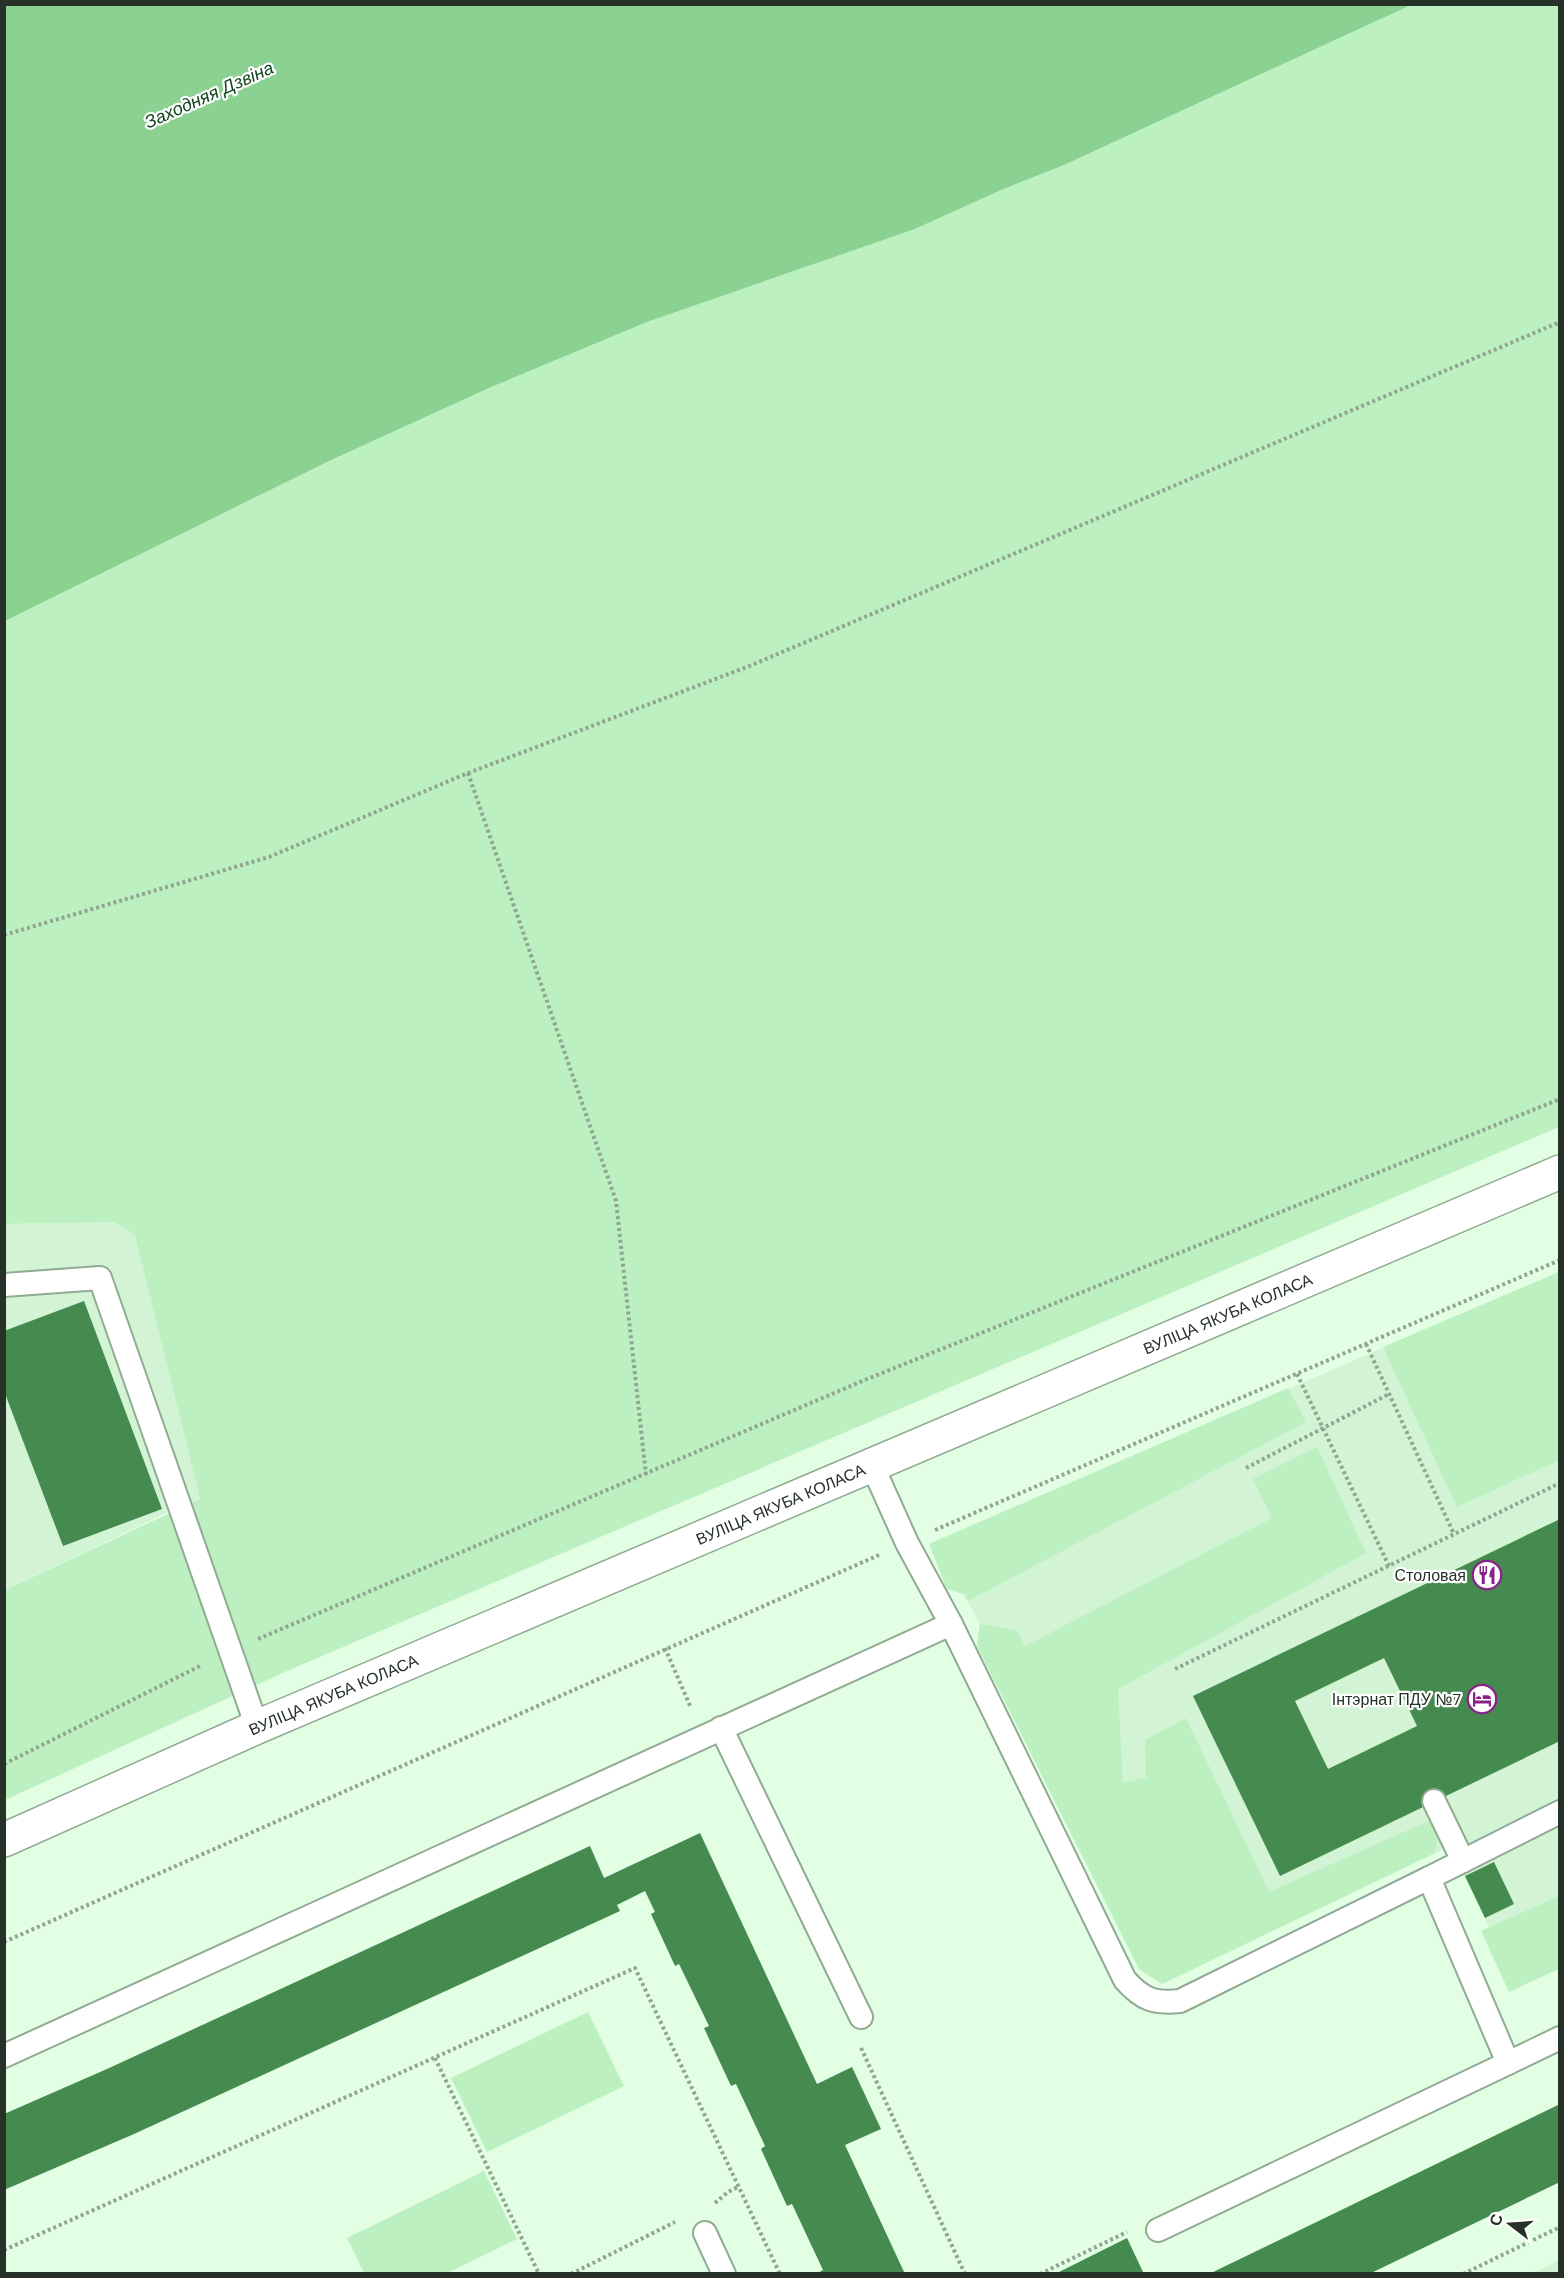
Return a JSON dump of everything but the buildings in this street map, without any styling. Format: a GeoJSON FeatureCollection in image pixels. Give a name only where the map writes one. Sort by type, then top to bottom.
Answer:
{"type":"FeatureCollection","features":[{"type":"Feature","properties":{"kind":"street","name":"ВУЛІЦА ЯКУБА КОЛАСА"},"geometry":{"type":"LineString","coordinates":[[4,1840],[257,1728],[1560,1172]]}},
{"type":"Feature","properties":{"kind":"lane"},"geometry":{"type":"LineString","coordinates":[[4,1285],[100,1278],[257,1728]]}},
{"type":"Feature","properties":{"kind":"lane"},"geometry":{"type":"LineString","coordinates":[[872,1466],[907,1542],[951,1624],[1125,1980],[1138,1994],[1152,2000],[1180,2001],[1560,1812]]}},
{"type":"Feature","properties":{"kind":"lane"},"geometry":{"type":"LineString","coordinates":[[4,2056],[951,1624]]}},
{"type":"Feature","properties":{"kind":"lane"},"geometry":{"type":"LineString","coordinates":[[712,1732],[861,2017]]}},
{"type":"Feature","properties":{"kind":"lane"},"geometry":{"type":"LineString","coordinates":[[1434,1801],[1463,1861]]}},
{"type":"Feature","properties":{"kind":"lane"},"geometry":{"type":"LineString","coordinates":[[1429,1878],[1508,2063]]}},
{"type":"Feature","properties":{"kind":"lane"},"geometry":{"type":"LineString","coordinates":[[1158,2230],[1560,2038]]}},
{"type":"Feature","properties":{"kind":"lane"},"geometry":{"type":"LineString","coordinates":[[705,2233],[724,2274]]}},
{"type":"Feature","properties":{"kind":"path"},"geometry":{"type":"LineString","coordinates":[[4,935],[268,857],[468,773],[747,667],[1560,322]]}},
{"type":"Feature","properties":{"kind":"path"},"geometry":{"type":"LineString","coordinates":[[468,773],[616,1201],[646,1475]]}},
{"type":"Feature","properties":{"kind":"path"},"geometry":{"type":"LineString","coordinates":[[4,1764],[230,1651],[860,1382],[1560,1099]]}},
{"type":"Feature","properties":{"kind":"path"},"geometry":{"type":"LineString","coordinates":[[4,1942],[665,1648],[1560,1260]]}},
{"type":"Feature","properties":{"kind":"path"},"geometry":{"type":"LineString","coordinates":[[1366,1344],[1455,1534]]}},
{"type":"Feature","properties":{"kind":"path"},"geometry":{"type":"LineString","coordinates":[[1298,1374],[1389,1566]]}},
{"type":"Feature","properties":{"kind":"path"},"geometry":{"type":"LineString","coordinates":[[1246,1467],[1389,1394]]}},
{"type":"Feature","properties":{"kind":"path"},"geometry":{"type":"LineString","coordinates":[[1175,1669],[1560,1484]]}},
{"type":"Feature","properties":{"kind":"path"},"geometry":{"type":"LineString","coordinates":[[665,1648],[712,1732]]}},
{"type":"Feature","properties":{"kind":"path"},"geometry":{"type":"LineString","coordinates":[[4,2250],[635,1968],[780,2274]]}},
{"type":"Feature","properties":{"kind":"path"},"geometry":{"type":"LineString","coordinates":[[435,2058],[539,2274]]}},
{"type":"Feature","properties":{"kind":"path"},"geometry":{"type":"LineString","coordinates":[[867,2060],[965,2274]]}},
{"type":"Feature","properties":{"kind":"path"},"geometry":{"type":"LineString","coordinates":[[706,2207],[738,2187]]}},
{"type":"Feature","properties":{"kind":"path"},"geometry":{"type":"LineString","coordinates":[[571,2274],[685,2218]]}},
{"type":"Feature","properties":{"kind":"path"},"geometry":{"type":"LineString","coordinates":[[1463,2274],[1560,2227]]}},
{"type":"Feature","properties":{"kind":"path"},"geometry":{"type":"LineString","coordinates":[[1040,2274],[1110,2240]]}},
{"type":"Feature","properties":{"kind":"shaded area"},"geometry":{"type":"Polygon","coordinates":[[[1411,5],[1559,5],[1559,1127],[287,1671],[5,1800],[5,1590],[200,1499],[135,1235],[114,1222],[5,1224],[5,621],[327,462],[489,388],[647,322],[915,229],[1001,190],[1064,165],[1411,5]]]}},
{"type":"Feature","properties":{"kind":"shaded area"},"geometry":{"type":"Polygon","coordinates":[[[114,1222],[135,1234],[200,1499],[5,1590],[5,1224],[114,1222]]]}},
{"type":"Feature","properties":{"kind":"shaded area"},"geometry":{"type":"Polygon","coordinates":[[[1559,1272],[1559,1931],[1503,1956],[1450,1846],[1162,1984],[1139,1969],[977,1646],[980,1624],[964,1595],[947,1589],[929,1544],[1559,1272]]]}},
{"type":"Feature","properties":{"kind":"shaded area"},"geometry":{"type":"Polygon","coordinates":[[[1559,1272],[1559,1460],[1457,1507],[1383,1347],[1559,1272]]]}},
{"type":"Feature","properties":{"kind":"shaded area"},"geometry":{"type":"Polygon","coordinates":[[[1288,1388],[1306,1422],[968,1601],[964,1594],[947,1589],[929,1544],[1288,1388]]]}},
{"type":"Feature","properties":{"kind":"shaded area"},"geometry":{"type":"Polygon","coordinates":[[[1317,1447],[1366,1553],[1118,1689],[1123,1783],[1146,1778],[1145,1740],[1186,1718],[1269,1892],[1431,1820],[1438,1837],[1435,1853],[1162,1984],[1139,1969],[977,1646],[980,1624],[1017,1631],[1025,1646],[1272,1518],[1253,1479],[1317,1447]]]}},
{"type":"Feature","properties":{"kind":"shaded area"},"geometry":{"type":"Polygon","coordinates":[[[1559,1896],[1559,1969],[1509,1992],[1481,1931],[1559,1896]]]}},
{"type":"Feature","properties":{"kind":"shaded area"},"geometry":{"type":"Polygon","coordinates":[[[588,2012],[624,2086],[487,2152],[451,2078],[588,2012]]]}},
{"type":"Feature","properties":{"kind":"shaded area"},"geometry":{"type":"Polygon","coordinates":[[[484,2171],[517,2239],[447,2273],[364,2273],[347,2238],[484,2171]]]}},
{"type":"Feature","properties":{"kind":"shaded area"},"geometry":{"type":"Polygon","coordinates":[[[1559,2260],[1559,2273],[1533,2273],[1559,2260]]]}},
{"type":"Feature","properties":{"kind":"water","name":"Заходняя Дзвіна"},"geometry":{"type":"Polygon","coordinates":[[[5,4],[1411,5],[1064,165],[1001,190],[915,229],[647,322],[489,388],[327,462],[5,621],[5,4]]]}},
{"type":"Feature","properties":{"kind":"place","name":"Столовая"},"geometry":{"type":"Point","coordinates":[1487,1575]}},
{"type":"Feature","properties":{"kind":"place","name":"Інтэрнат ПДУ №7"},"geometry":{"type":"Point","coordinates":[1482,1699]}}]}
